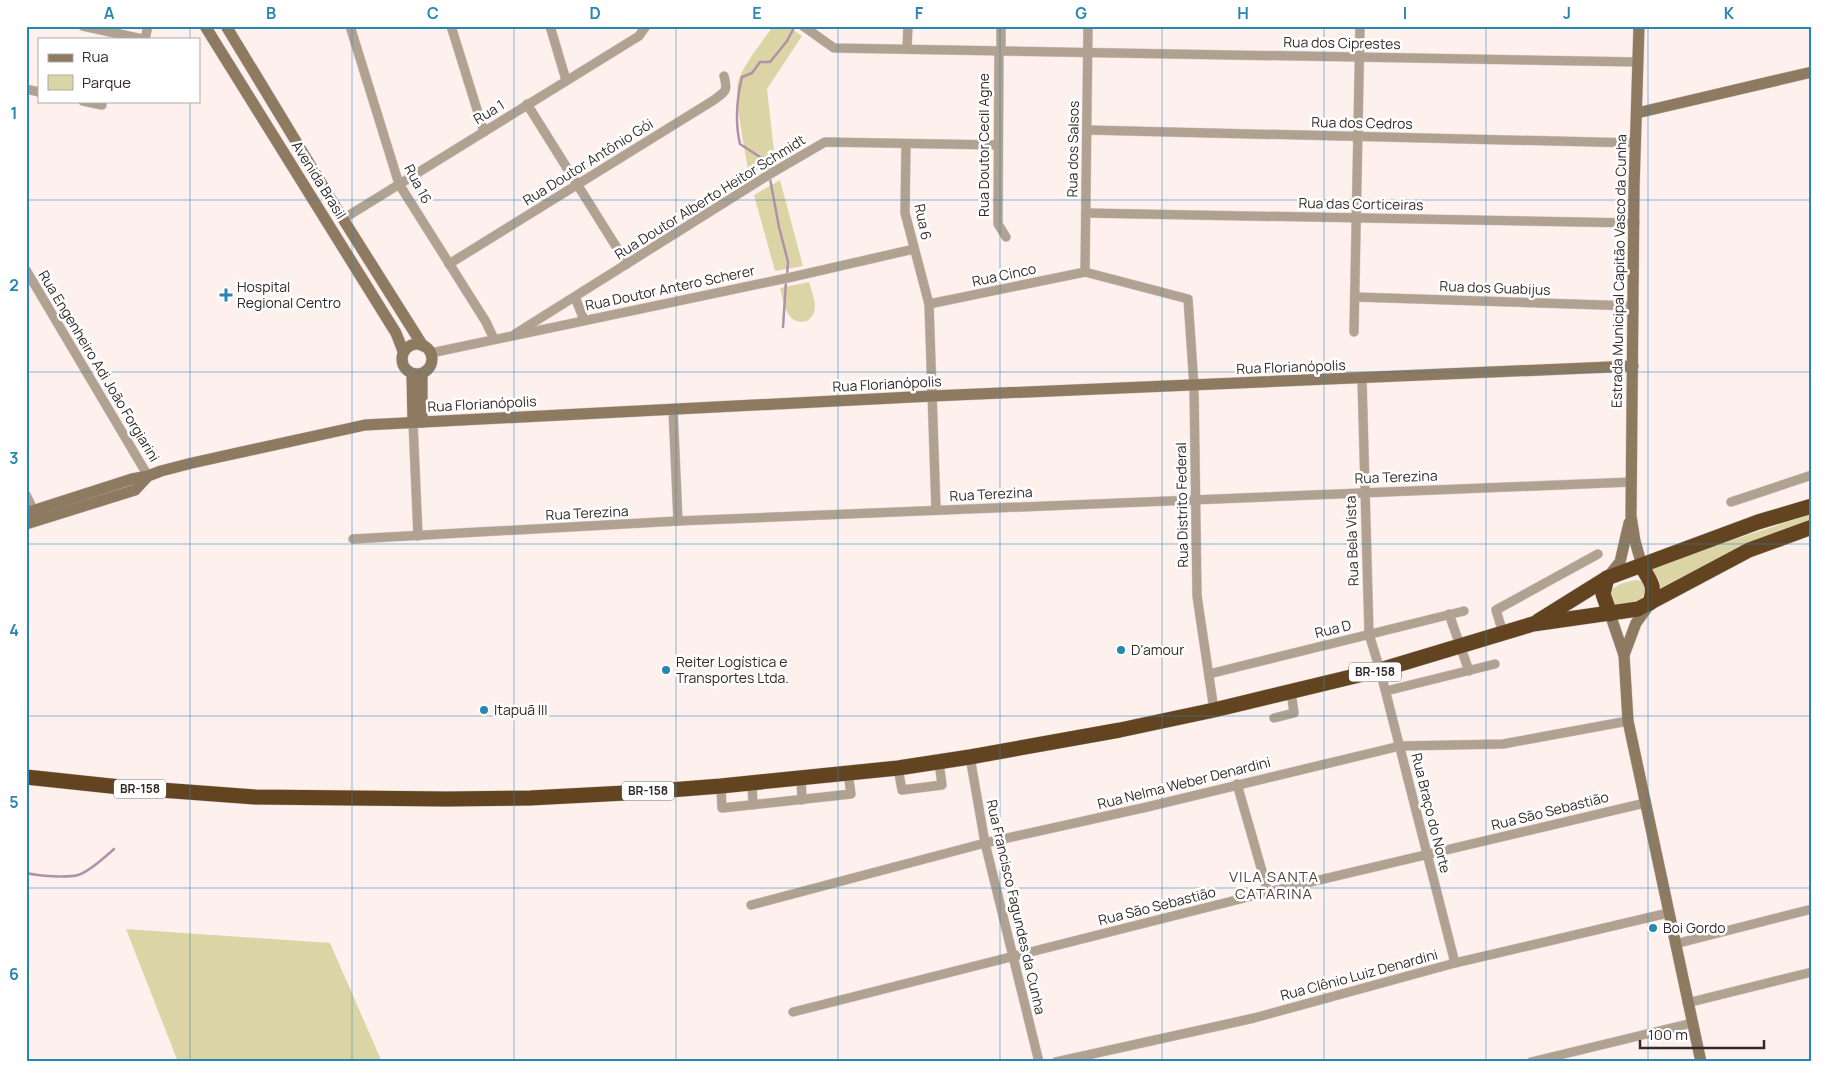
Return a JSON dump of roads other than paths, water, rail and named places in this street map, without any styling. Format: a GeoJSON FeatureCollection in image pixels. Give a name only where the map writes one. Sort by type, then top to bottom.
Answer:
{"type":"FeatureCollection","features":[{"type":"Feature","properties":{"kind":"highway","name":"BR-158"},"geometry":{"type":"LineString","coordinates":[[1533,624],[1607,578],[1758,522],[1812,506]]}},
{"type":"Feature","properties":{"kind":"highway","name":"BR-158"},"geometry":{"type":"LineString","coordinates":[[26,777],[193,793],[255,797],[381,800],[530,798],[721,786],[898,768],[1120,730],[1214,710],[1380,670],[1533,624],[1610,614],[1638,608],[1650,604],[1749,550],[1812,527]]}},
{"type":"Feature","properties":{"kind":"highway"},"geometry":{"type":"LineString","coordinates":[[1642,566],[1652,582],[1654,591],[1650,604]]}},
{"type":"Feature","properties":{"kind":"highway"},"geometry":{"type":"LineString","coordinates":[[1607,578],[1603,594],[1610,614]]}},
{"type":"Feature","properties":{"kind":"street"},"geometry":{"type":"LineString","coordinates":[[83,26],[138,38]]}},
{"type":"Feature","properties":{"kind":"street"},"geometry":{"type":"LineString","coordinates":[[143,38],[148,26]]}},
{"type":"Feature","properties":{"kind":"street","name":"Avenida Brasil"},"geometry":{"type":"LineString","coordinates":[[206,26],[396,333],[403,351],[402,363],[406,370],[417,374],[428,370],[432,362],[427,349],[344,219],[226,26]]}},
{"type":"Feature","properties":{"kind":"street","name":"Rua 16"},"geometry":{"type":"LineString","coordinates":[[350,26],[399,184],[486,322],[494,339]]}},
{"type":"Feature","properties":{"kind":"street"},"geometry":{"type":"LineString","coordinates":[[451,26],[484,132]]}},
{"type":"Feature","properties":{"kind":"street"},"geometry":{"type":"LineString","coordinates":[[550,26],[566,80]]}},
{"type":"Feature","properties":{"kind":"street","name":"Rua 1"},"geometry":{"type":"LineString","coordinates":[[344,219],[639,36],[646,26]]}},
{"type":"Feature","properties":{"kind":"street","name":"Rua dos Ciprestes"},"geometry":{"type":"LineString","coordinates":[[803,26],[834,48],[1638,62]]}},
{"type":"Feature","properties":{"kind":"street"},"geometry":{"type":"LineString","coordinates":[[907,49],[908,26]]}},
{"type":"Feature","properties":{"kind":"street","name":"Rua Doutor Cecil Agne"},"geometry":{"type":"LineString","coordinates":[[1001,26],[997,145],[999,154],[998,224],[1006,236]]}},
{"type":"Feature","properties":{"kind":"street","name":"Rua dos Salsos"},"geometry":{"type":"LineString","coordinates":[[1085,272],[1088,26]]}},
{"type":"Feature","properties":{"kind":"street"},"geometry":{"type":"LineString","coordinates":[[1354,332],[1360,26]]}},
{"type":"Feature","properties":{"kind":"street","name":"Estrada Municipal Capitão Vasco da Cunha"},"geometry":{"type":"LineString","coordinates":[[1639,26],[1631,516],[1642,566]]}},
{"type":"Feature","properties":{"kind":"street"},"geometry":{"type":"LineString","coordinates":[[1637,113],[1812,72]]}},
{"type":"Feature","properties":{"kind":"street","name":"Rua Doutor Antônio Gói"},"geometry":{"type":"LineString","coordinates":[[449,264],[720,96],[726,91],[727,87],[724,76]]}},
{"type":"Feature","properties":{"kind":"street"},"geometry":{"type":"LineString","coordinates":[[88,102],[102,105]]}},
{"type":"Feature","properties":{"kind":"street"},"geometry":{"type":"LineString","coordinates":[[527,104],[627,264]]}},
{"type":"Feature","properties":{"kind":"street","name":"Rua dos Cedros"},"geometry":{"type":"LineString","coordinates":[[1087,130],[1636,142]]}},
{"type":"Feature","properties":{"kind":"street","name":"Rua Doutor Alberto Heitor Schmidt"},"geometry":{"type":"LineString","coordinates":[[515,334],[770,174],[825,142],[997,145]]}},
{"type":"Feature","properties":{"kind":"street","name":"Rua 6"},"geometry":{"type":"LineString","coordinates":[[906,144],[905,213],[929,304],[936,510]]}},
{"type":"Feature","properties":{"kind":"street"},"geometry":{"type":"LineString","coordinates":[[302,182],[316,174]]}},
{"type":"Feature","properties":{"kind":"street","name":"Rua das Corticeiras"},"geometry":{"type":"LineString","coordinates":[[1086,213],[1635,223]]}},
{"type":"Feature","properties":{"kind":"street","name":"Rua Doutor Antero Scherer"},"geometry":{"type":"LineString","coordinates":[[427,349],[494,339],[792,277],[914,249]]}},
{"type":"Feature","properties":{"kind":"street","name":"Rua Engenheiro Adi João Forgiarini"},"geometry":{"type":"LineString","coordinates":[[26,270],[148,476]]}},
{"type":"Feature","properties":{"kind":"street","name":"Rua Distrito Federal"},"geometry":{"type":"LineString","coordinates":[[1085,272],[1188,298],[1194,386],[1197,596],[1214,710]]}},
{"type":"Feature","properties":{"kind":"street","name":"Rua Cinco"},"geometry":{"type":"LineString","coordinates":[[929,304],[1085,272]]}},
{"type":"Feature","properties":{"kind":"street"},"geometry":{"type":"LineString","coordinates":[[575,297],[584,320]]}},
{"type":"Feature","properties":{"kind":"street","name":"Rua dos Guabijus"},"geometry":{"type":"LineString","coordinates":[[1355,297],[1634,306]]}},
{"type":"Feature","properties":{"kind":"street"},"geometry":{"type":"LineString","coordinates":[[403,351],[417,344],[427,349]]}},
{"type":"Feature","properties":{"kind":"street","name":"Rua Florianópolis"},"geometry":{"type":"LineString","coordinates":[[26,524],[33,515],[132,479],[192,463],[354,426],[932,396],[1633,366]]}},
{"type":"Feature","properties":{"kind":"street","name":"Avenida Brasil"},"geometry":{"type":"LineString","coordinates":[[417,374],[417,422]]}},
{"type":"Feature","properties":{"kind":"street","name":"Rua Bela Vista"},"geometry":{"type":"LineString","coordinates":[[1362,379],[1369,634],[1380,670]]}},
{"type":"Feature","properties":{"kind":"street"},"geometry":{"type":"LineString","coordinates":[[673,409],[678,521]]}},
{"type":"Feature","properties":{"kind":"street"},"geometry":{"type":"LineString","coordinates":[[417,422],[418,536]]}},
{"type":"Feature","properties":{"kind":"street"},"geometry":{"type":"LineString","coordinates":[[1731,502],[1812,475]]}},
{"type":"Feature","properties":{"kind":"street","name":"Rua Terezina"},"geometry":{"type":"LineString","coordinates":[[353,539],[678,521],[1631,482]]}},
{"type":"Feature","properties":{"kind":"street"},"geometry":{"type":"LineString","coordinates":[[26,495],[33,515]]}},
{"type":"Feature","properties":{"kind":"street","name":"Estrada Municipal Capitão Vasco da Cunha"},"geometry":{"type":"LineString","coordinates":[[1607,578],[1620,562],[1631,516]]}},
{"type":"Feature","properties":{"kind":"street"},"geometry":{"type":"LineString","coordinates":[[1503,633],[1496,610],[1598,554]]}},
{"type":"Feature","properties":{"kind":"street"},"geometry":{"type":"LineString","coordinates":[[1624,655],[1636,623],[1650,604]]}},
{"type":"Feature","properties":{"kind":"street","name":"Rua D"},"geometry":{"type":"LineString","coordinates":[[1208,674],[1464,611]]}},
{"type":"Feature","properties":{"kind":"street"},"geometry":{"type":"LineString","coordinates":[[1450,614],[1470,671]]}},
{"type":"Feature","properties":{"kind":"street"},"geometry":{"type":"LineString","coordinates":[[1610,614],[1624,655],[1628,721],[1701,1062]]}},
{"type":"Feature","properties":{"kind":"street"},"geometry":{"type":"LineString","coordinates":[[1386,691],[1495,664]]}},
{"type":"Feature","properties":{"kind":"street","name":"Rua Braço do Norte"},"geometry":{"type":"LineString","coordinates":[[1380,670],[1455,963]]}},
{"type":"Feature","properties":{"kind":"street"},"geometry":{"type":"LineString","coordinates":[[1274,718],[1294,713],[1292,692]]}},
{"type":"Feature","properties":{"kind":"street","name":"Rua Nelma Weber Denardini"},"geometry":{"type":"LineString","coordinates":[[752,905],[985,843],[1147,807],[1400,746],[1503,744],[1628,721]]}},
{"type":"Feature","properties":{"kind":"street","name":"Rua Francisco Fagundes da Cunha"},"geometry":{"type":"LineString","coordinates":[[970,757],[985,843],[1039,1062]]}},
{"type":"Feature","properties":{"kind":"street"},"geometry":{"type":"LineString","coordinates":[[898,768],[902,790],[942,785],[939,762]]}},
{"type":"Feature","properties":{"kind":"street"},"geometry":{"type":"LineString","coordinates":[[721,786],[722,808],[802,800],[851,794],[848,773]]}},
{"type":"Feature","properties":{"kind":"street"},"geometry":{"type":"LineString","coordinates":[[801,778],[802,800]]}},
{"type":"Feature","properties":{"kind":"street"},"geometry":{"type":"LineString","coordinates":[[752,783],[753,805]]}},
{"type":"Feature","properties":{"kind":"street"},"geometry":{"type":"LineString","coordinates":[[1237,784],[1268,892]]}},
{"type":"Feature","properties":{"kind":"street","name":"Rua São Sebastião"},"geometry":{"type":"LineString","coordinates":[[793,1012],[1268,892],[1645,803]]}},
{"type":"Feature","properties":{"kind":"street"},"geometry":{"type":"LineString","coordinates":[[1675,944],[1812,909]]}},
{"type":"Feature","properties":{"kind":"street","name":"Rua Clênio Luiz Denardini"},"geometry":{"type":"LineString","coordinates":[[1056,1062],[1254,1018],[1455,963],[1668,913]]}},
{"type":"Feature","properties":{"kind":"street"},"geometry":{"type":"LineString","coordinates":[[1687,1002],[1812,972]]}},
{"type":"Feature","properties":{"kind":"street"},"geometry":{"type":"LineString","coordinates":[[1531,1062],[1692,1023]]}},
{"type":"Feature","properties":{"kind":"waterway"},"geometry":{"type":"LineString","coordinates":[[787,276],[788,262],[779,227],[768,168],[763,159],[740,144],[737,110],[742,77],[752,73],[760,62],[770,62],[787,41],[795,26]]}},
{"type":"Feature","properties":{"kind":"waterway"},"geometry":{"type":"LineString","coordinates":[[783,327],[786,281]]}},
{"type":"Feature","properties":{"kind":"waterway"},"geometry":{"type":"LineString","coordinates":[[26,873],[52,876],[78,875],[92,868],[114,849]]}},
{"type":"Feature","properties":{"kind":"place","name":"Hospital Regional Centro"},"geometry":{"type":"Point","coordinates":[226,295]}},
{"type":"Feature","properties":{"kind":"place","name":"D'amour"},"geometry":{"type":"Point","coordinates":[1121,650]}},
{"type":"Feature","properties":{"kind":"place","name":"Reiter Logística e Transportes Ltda."},"geometry":{"type":"Point","coordinates":[666,670]}},
{"type":"Feature","properties":{"kind":"place","name":"Itapuã III"},"geometry":{"type":"Point","coordinates":[484,710]}},
{"type":"Feature","properties":{"kind":"place","name":"Boi Gordo"},"geometry":{"type":"Point","coordinates":[1653,928]}},
{"type":"Feature","properties":{"kind":"district","name":"VILA SANTA CATARINA"},"geometry":{"type":"Point","coordinates":[1274,886]}}]}
